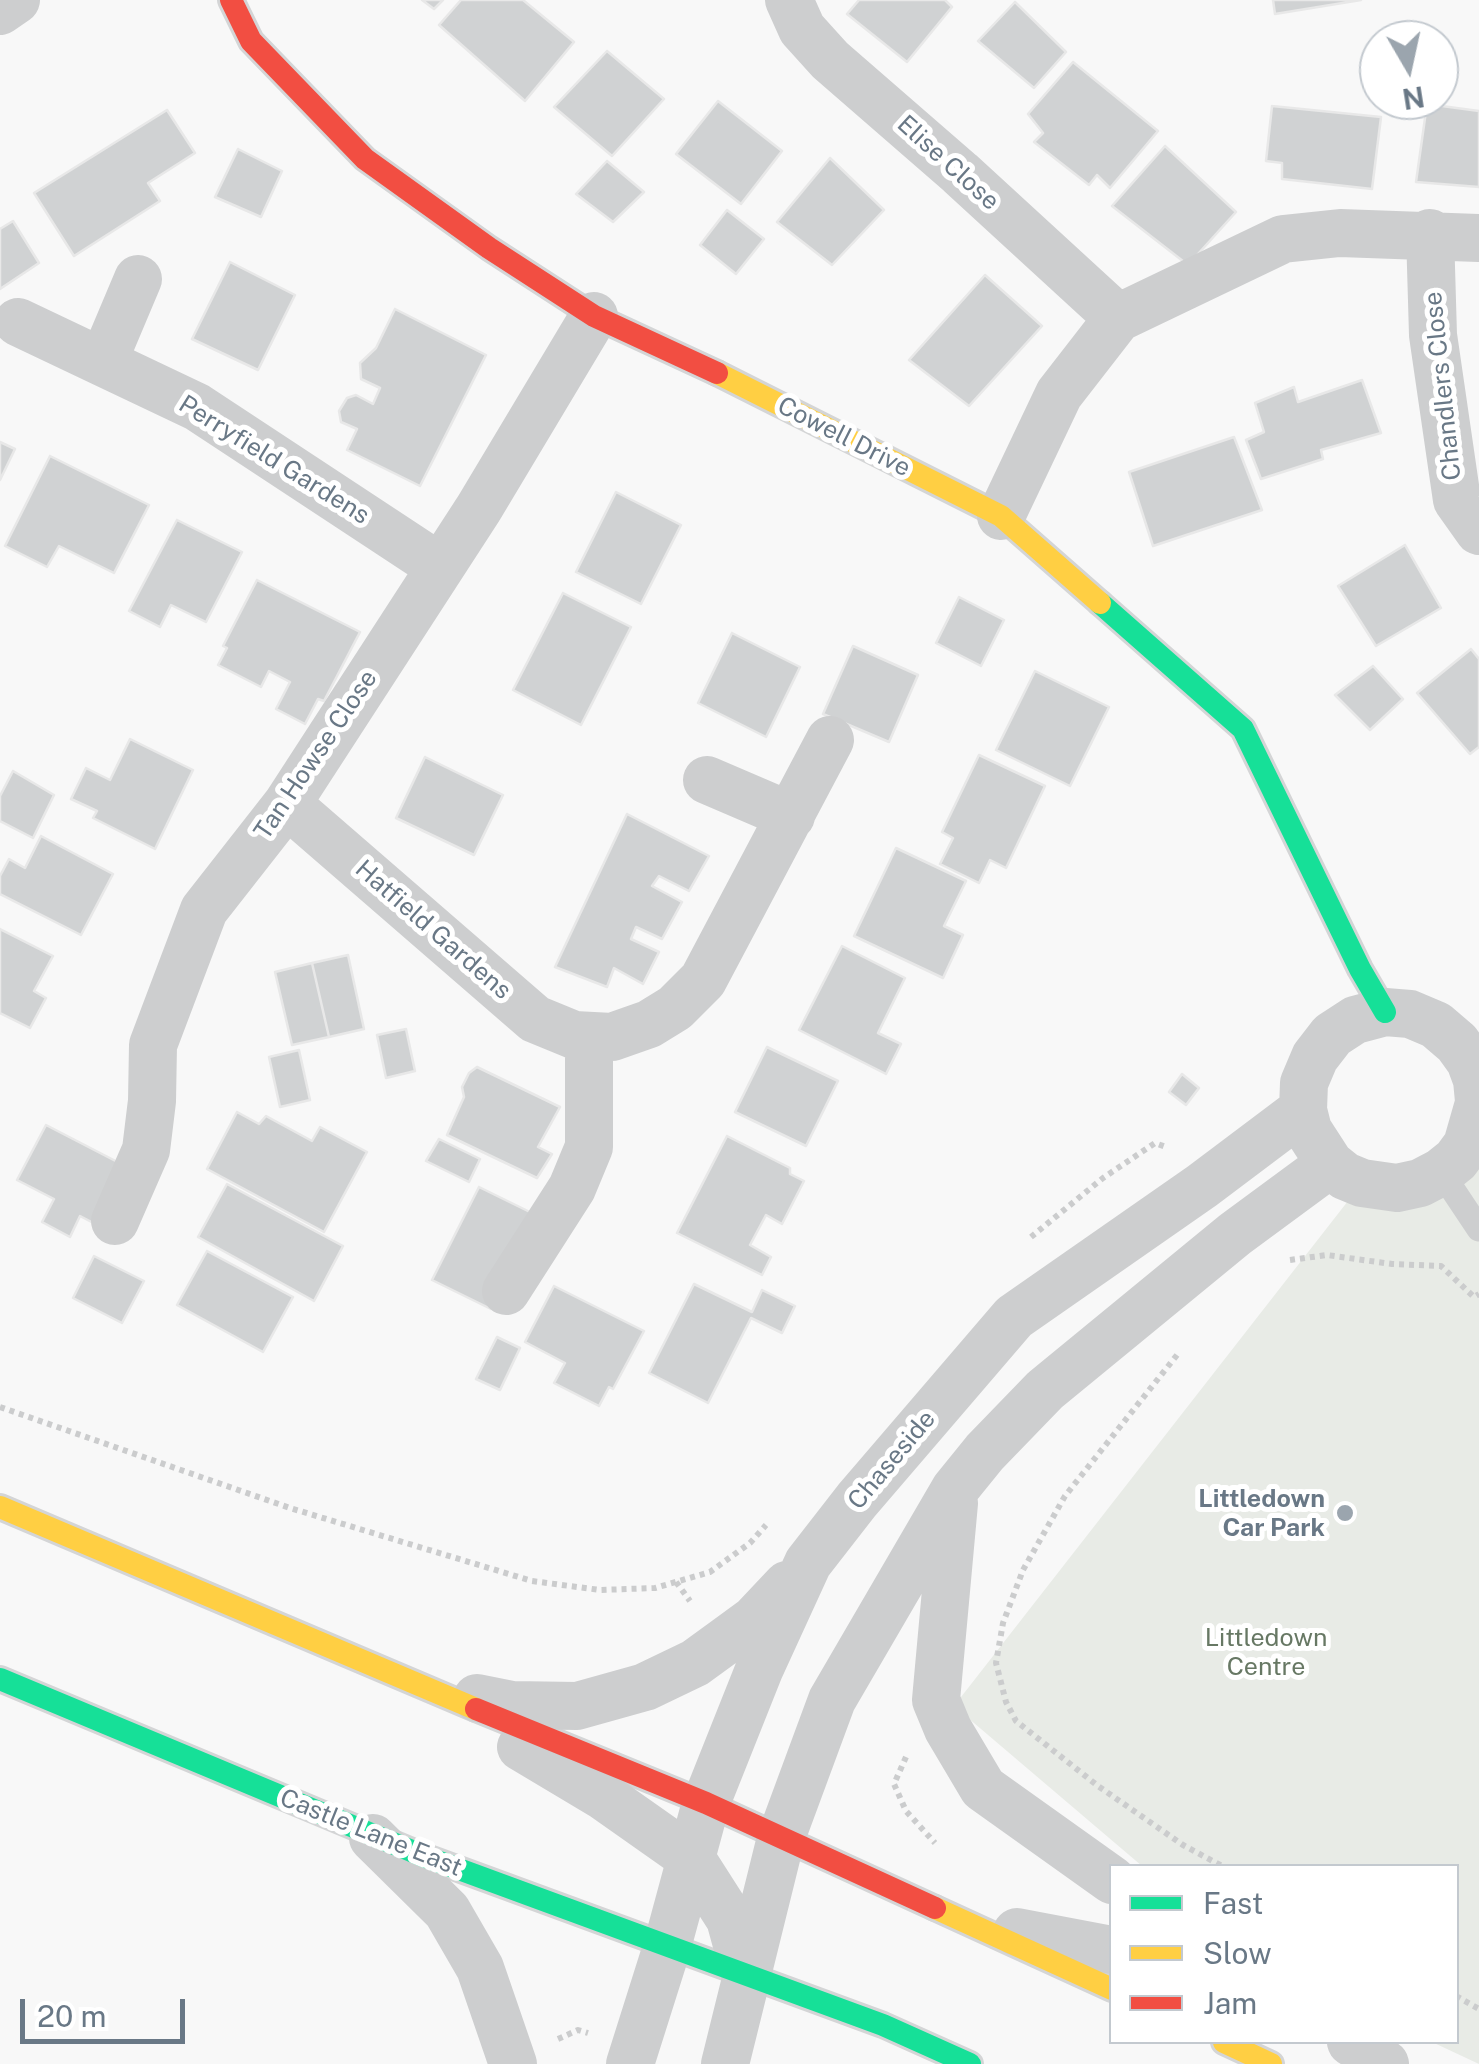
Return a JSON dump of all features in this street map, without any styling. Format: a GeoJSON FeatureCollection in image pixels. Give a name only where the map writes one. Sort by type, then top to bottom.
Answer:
{"type":"FeatureCollection","features":[{"type":"Feature","properties":{"kind":"main road","name":"Cowell Drive"},"geometry":{"type":"LineString","coordinates":[[232,0],[251,41],[365,158],[490,248],[594,316],[744,386],[1002,516],[1243,729],[1360,969]]}},
{"type":"Feature","properties":{"kind":"main road"},"geometry":{"type":"LineString","coordinates":[[0,1507],[706,1803],[1109,1988]]}},
{"type":"Feature","properties":{"kind":"main road","name":"Castle Lane East"},"geometry":{"type":"LineString","coordinates":[[0,1679],[367,1832],[883,2025],[970,2064]]}},
{"type":"Feature","properties":{"kind":"main road"},"geometry":{"type":"LineString","coordinates":[[1228,2044],[1272,2064]]}},
{"type":"Feature","properties":{"kind":"street"},"geometry":{"type":"LineString","coordinates":[[0,11],[16,0]]}},
{"type":"Feature","properties":{"kind":"street","name":"Elise Close"},"geometry":{"type":"LineString","coordinates":[[790,0],[802,29],[830,60],[960,172],[1118,318]]}},
{"type":"Feature","properties":{"kind":"street"},"geometry":{"type":"LineString","coordinates":[[1002,516],[1059,394],[1118,318],[1283,239],[1340,233],[1479,238]]}},
{"type":"Feature","properties":{"kind":"street","name":"Chandlers Close"},"geometry":{"type":"LineString","coordinates":[[1430,234],[1434,334],[1456,500],[1479,531]]}},
{"type":"Feature","properties":{"kind":"street"},"geometry":{"type":"LineString","coordinates":[[103,362],[138,280]]}},
{"type":"Feature","properties":{"kind":"street","name":"Tan Howse Close"},"geometry":{"type":"LineString","coordinates":[[115,1221],[146,1150],[152,1101],[152,1045],[204,910],[287,804],[440,567],[594,316]]}},
{"type":"Feature","properties":{"kind":"street","name":"Perryfield Gardens"},"geometry":{"type":"LineString","coordinates":[[18,322],[197,407],[440,567]]}},
{"type":"Feature","properties":{"kind":"street","name":"Hatfield Gardens"},"geometry":{"type":"LineString","coordinates":[[287,804],[535,1019],[574,1035],[612,1037],[649,1024],[675,1008],[703,980],[830,740]]}},
{"type":"Feature","properties":{"kind":"street"},"geometry":{"type":"LineString","coordinates":[[707,780],[791,816]]}},
{"type":"Feature","properties":{"kind":"street","name":"Cowell Drive"},"geometry":{"type":"LineString","coordinates":[[1360,969],[1377,1014]]}},
{"type":"Feature","properties":{"kind":"street"},"geometry":{"type":"LineString","coordinates":[[1377,1014],[1410,1014],[1468,1042],[1479,1102],[1467,1145],[1441,1172],[1420,1183],[1397,1188],[1374,1186],[1344,1176],[1330,1164],[1308,1130],[1304,1110],[1304,1083],[1314,1057],[1332,1035],[1355,1020],[1377,1014]]}},
{"type":"Feature","properties":{"kind":"street"},"geometry":{"type":"LineString","coordinates":[[506,1290],[572,1188],[588,1147],[589,1036]]}},
{"type":"Feature","properties":{"kind":"street","name":"Chaseside"},"geometry":{"type":"LineString","coordinates":[[634,2056],[706,1803],[759,1670],[808,1563],[1014,1316],[1304,1110]]}},
{"type":"Feature","properties":{"kind":"street"},"geometry":{"type":"LineString","coordinates":[[725,2064],[782,1838],[832,1700],[955,1489],[1045,1390],[1235,1234],[1330,1164]]}},
{"type":"Feature","properties":{"kind":"street"},"geometry":{"type":"LineString","coordinates":[[955,1489],[936,1700],[948,1729],[983,1788],[1109,1878]]}},
{"type":"Feature","properties":{"kind":"street"},"geometry":{"type":"LineString","coordinates":[[420,1686],[512,1705],[561,1706],[577,1706],[645,1687],[694,1663],[754,1620],[808,1563]]}},
{"type":"Feature","properties":{"kind":"street"},"geometry":{"type":"LineString","coordinates":[[420,1686],[603,1796],[691,1858],[730,1919],[745,1976]]}},
{"type":"Feature","properties":{"kind":"street"},"geometry":{"type":"LineString","coordinates":[[367,1832],[447,1911],[480,1968],[511,2058]]}},
{"type":"Feature","properties":{"kind":"street"},"geometry":{"type":"LineString","coordinates":[[965,1922],[1109,1949]]}},
{"type":"Feature","properties":{"kind":"street"},"geometry":{"type":"LineString","coordinates":[[1354,2044],[1385,2064]]}},
{"type":"Feature","properties":{"kind":"lane"},"geometry":{"type":"LineString","coordinates":[[1441,1172],[1479,1228]]}},
{"type":"Feature","properties":{"kind":"path"},"geometry":{"type":"LineString","coordinates":[[1026,1242],[1103,1178],[1155,1143],[1176,1150],[1193,1166],[1202,1186]]}},
{"type":"Feature","properties":{"kind":"path"},"geometry":{"type":"LineString","coordinates":[[1235,1234],[1266,1276],[1291,1260],[1327,1255],[1440,1266],[1474,1297],[1479,1294]]}},
{"type":"Feature","properties":{"kind":"path"},"geometry":{"type":"LineString","coordinates":[[1189,1344],[1176,1355],[1065,1496],[1023,1570],[1003,1624],[996,1663],[1006,1702],[1016,1721],[1098,1786],[1183,1845],[1218,1864]]}},
{"type":"Feature","properties":{"kind":"path"},"geometry":{"type":"LineString","coordinates":[[0,1407],[421,1550],[549,1583],[600,1590],[666,1585],[710,1572],[750,1543],[772,1518]]}},
{"type":"Feature","properties":{"kind":"path"},"geometry":{"type":"LineString","coordinates":[[511,2058],[578,2030],[634,2056]]}},
{"type":"Feature","properties":{"kind":"green space","name":"Littledown Centre"},"geometry":{"type":"Polygon","coordinates":[[[1479,1103],[1479,2064],[1436,2044],[1459,2044],[1459,1864],[1140,1864],[954,1706],[1362,1183],[1397,1188],[1479,1103]]]}},
{"type":"Feature","properties":{"kind":"building"},"geometry":{"type":"Polygon","coordinates":[[[422,0],[443,0],[434,9],[422,0]]]}},
{"type":"Feature","properties":{"kind":"building"},"geometry":{"type":"Polygon","coordinates":[[[461,0],[523,0],[574,42],[525,101],[439,25],[461,0]]]}},
{"type":"Feature","properties":{"kind":"building"},"geometry":{"type":"Polygon","coordinates":[[[859,0],[945,0],[952,7],[907,62],[847,14],[859,0]]]}},
{"type":"Feature","properties":{"kind":"building"},"geometry":{"type":"Polygon","coordinates":[[[1273,0],[1361,0],[1275,14],[1273,0]]]}},
{"type":"Feature","properties":{"kind":"building"},"geometry":{"type":"Polygon","coordinates":[[[1015,2],[1066,52],[1034,88],[978,41],[1015,2]]]}},
{"type":"Feature","properties":{"kind":"building"},"geometry":{"type":"Polygon","coordinates":[[[607,51],[664,99],[612,156],[554,107],[607,51]]]}},
{"type":"Feature","properties":{"kind":"building"},"geometry":{"type":"Polygon","coordinates":[[[1073,62],[1158,131],[1110,188],[1097,175],[1089,185],[1034,142],[1043,133],[1028,114],[1073,62]]]}},
{"type":"Feature","properties":{"kind":"building"},"geometry":{"type":"Polygon","coordinates":[[[718,101],[782,151],[741,204],[676,154],[718,101]]]}},
{"type":"Feature","properties":{"kind":"building"},"geometry":{"type":"Polygon","coordinates":[[[1272,106],[1381,120],[1372,189],[1282,179],[1282,163],[1266,161],[1272,106]]]}},
{"type":"Feature","properties":{"kind":"building"},"geometry":{"type":"Polygon","coordinates":[[[1459,108],[1479,111],[1479,187],[1416,182],[1425,120],[1459,120],[1459,108]]]}},
{"type":"Feature","properties":{"kind":"building"},"geometry":{"type":"Polygon","coordinates":[[[167,110],[195,153],[148,183],[160,201],[74,256],[34,193],[167,110]]]}},
{"type":"Feature","properties":{"kind":"building"},"geometry":{"type":"Polygon","coordinates":[[[1165,146],[1236,212],[1188,265],[1112,206],[1165,146]]]}},
{"type":"Feature","properties":{"kind":"building"},"geometry":{"type":"Polygon","coordinates":[[[238,149],[282,171],[261,217],[215,197],[238,149]]]}},
{"type":"Feature","properties":{"kind":"building"},"geometry":{"type":"Polygon","coordinates":[[[830,158],[884,210],[832,265],[777,222],[830,158]]]}},
{"type":"Feature","properties":{"kind":"building"},"geometry":{"type":"Polygon","coordinates":[[[607,161],[644,192],[613,222],[576,194],[607,161]]]}},
{"type":"Feature","properties":{"kind":"building"},"geometry":{"type":"Polygon","coordinates":[[[727,210],[764,239],[736,274],[700,245],[727,210]]]}},
{"type":"Feature","properties":{"kind":"building"},"geometry":{"type":"Polygon","coordinates":[[[13,221],[39,263],[0,289],[0,229],[13,221]]]}},
{"type":"Feature","properties":{"kind":"building"},"geometry":{"type":"Polygon","coordinates":[[[230,262],[295,295],[258,370],[192,339],[230,262]]]}},
{"type":"Feature","properties":{"kind":"building"},"geometry":{"type":"Polygon","coordinates":[[[985,275],[1042,326],[969,406],[909,360],[985,275]]]}},
{"type":"Feature","properties":{"kind":"building"},"geometry":{"type":"Polygon","coordinates":[[[395,309],[486,355],[420,486],[347,450],[357,429],[341,422],[339,411],[347,398],[356,395],[373,404],[380,388],[361,379],[360,363],[376,348],[395,309]]]}},
{"type":"Feature","properties":{"kind":"building"},"geometry":{"type":"Polygon","coordinates":[[[1362,380],[1381,433],[1321,450],[1323,459],[1261,479],[1246,440],[1264,432],[1255,403],[1294,387],[1298,402],[1362,380]]]}},
{"type":"Feature","properties":{"kind":"building"},"geometry":{"type":"Polygon","coordinates":[[[1234,437],[1262,510],[1153,546],[1129,472],[1234,437]]]}},
{"type":"Feature","properties":{"kind":"building"},"geometry":{"type":"Polygon","coordinates":[[[0,442],[15,449],[0,480],[0,442]]]}},
{"type":"Feature","properties":{"kind":"building"},"geometry":{"type":"Polygon","coordinates":[[[50,456],[149,505],[114,573],[59,546],[47,567],[5,546],[50,456]]]}},
{"type":"Feature","properties":{"kind":"building"},"geometry":{"type":"Polygon","coordinates":[[[616,492],[681,525],[641,604],[576,572],[616,492]]]}},
{"type":"Feature","properties":{"kind":"building"},"geometry":{"type":"Polygon","coordinates":[[[177,520],[242,552],[206,622],[171,605],[160,627],[129,611],[177,520]]]}},
{"type":"Feature","properties":{"kind":"building"},"geometry":{"type":"Polygon","coordinates":[[[1405,545],[1441,608],[1376,646],[1338,586],[1405,545]]]}},
{"type":"Feature","properties":{"kind":"building"},"geometry":{"type":"Polygon","coordinates":[[[257,580],[360,632],[324,701],[318,699],[305,724],[276,709],[290,682],[269,671],[261,687],[218,665],[227,648],[223,646],[257,580]]]}},
{"type":"Feature","properties":{"kind":"building"},"geometry":{"type":"Polygon","coordinates":[[[563,593],[631,627],[581,725],[513,690],[563,593]]]}},
{"type":"Feature","properties":{"kind":"building"},"geometry":{"type":"Polygon","coordinates":[[[959,597],[1004,620],[981,666],[936,643],[959,597]]]}},
{"type":"Feature","properties":{"kind":"building"},"geometry":{"type":"Polygon","coordinates":[[[732,633],[800,667],[766,737],[698,703],[732,633]]]}},
{"type":"Feature","properties":{"kind":"building"},"geometry":{"type":"Polygon","coordinates":[[[853,646],[918,675],[889,742],[823,714],[853,646]]]}},
{"type":"Feature","properties":{"kind":"building"},"geometry":{"type":"Polygon","coordinates":[[[1471,649],[1479,659],[1479,747],[1470,754],[1417,693],[1471,649]]]}},
{"type":"Feature","properties":{"kind":"building"},"geometry":{"type":"Polygon","coordinates":[[[1373,666],[1403,699],[1370,730],[1335,695],[1373,666]]]}},
{"type":"Feature","properties":{"kind":"building"},"geometry":{"type":"Polygon","coordinates":[[[1035,671],[1109,707],[1070,786],[996,750],[1035,671]]]}},
{"type":"Feature","properties":{"kind":"building"},"geometry":{"type":"Polygon","coordinates":[[[130,739],[193,770],[155,849],[93,818],[97,811],[71,799],[86,768],[110,780],[130,739]]]}},
{"type":"Feature","properties":{"kind":"building"},"geometry":{"type":"Polygon","coordinates":[[[979,755],[1045,786],[1006,868],[990,860],[979,883],[940,864],[953,838],[942,832],[979,755]]]}},
{"type":"Feature","properties":{"kind":"building"},"geometry":{"type":"Polygon","coordinates":[[[425,757],[503,795],[474,855],[396,818],[425,757]]]}},
{"type":"Feature","properties":{"kind":"building"},"geometry":{"type":"Polygon","coordinates":[[[13,771],[54,795],[33,838],[0,821],[0,796],[13,771]]]}},
{"type":"Feature","properties":{"kind":"building"},"geometry":{"type":"Polygon","coordinates":[[[627,814],[709,856],[689,891],[659,876],[652,886],[682,902],[662,939],[636,927],[631,939],[659,952],[643,984],[614,968],[607,987],[555,967],[627,814]]]}},
{"type":"Feature","properties":{"kind":"building"},"geometry":{"type":"Polygon","coordinates":[[[41,836],[113,874],[81,935],[0,894],[0,876],[9,859],[25,868],[41,836]]]}},
{"type":"Feature","properties":{"kind":"building"},"geometry":{"type":"Polygon","coordinates":[[[896,848],[966,881],[944,926],[963,935],[943,978],[854,936],[896,848]]]}},
{"type":"Feature","properties":{"kind":"building"},"geometry":{"type":"Polygon","coordinates":[[[0,929],[53,956],[34,991],[46,998],[30,1028],[0,1013],[0,929]]]}},
{"type":"Feature","properties":{"kind":"building"},"geometry":{"type":"Polygon","coordinates":[[[842,946],[905,978],[878,1033],[901,1044],[886,1074],[799,1030],[842,946]]]}},
{"type":"Feature","properties":{"kind":"building"},"geometry":{"type":"Polygon","coordinates":[[[348,955],[364,1029],[329,1037],[312,963],[348,955]]]}},
{"type":"Feature","properties":{"kind":"building"},"geometry":{"type":"Polygon","coordinates":[[[312,963],[329,1037],[292,1045],[275,972],[312,963]]]}},
{"type":"Feature","properties":{"kind":"building"},"geometry":{"type":"Polygon","coordinates":[[[406,1029],[415,1071],[386,1078],[377,1035],[406,1029]]]}},
{"type":"Feature","properties":{"kind":"building"},"geometry":{"type":"Polygon","coordinates":[[[767,1047],[838,1081],[806,1146],[735,1112],[767,1047]]]}},
{"type":"Feature","properties":{"kind":"building"},"geometry":{"type":"Polygon","coordinates":[[[299,1050],[310,1100],[280,1107],[269,1057],[299,1050]]]}},
{"type":"Feature","properties":{"kind":"building"},"geometry":{"type":"Polygon","coordinates":[[[477,1067],[560,1107],[538,1147],[552,1154],[537,1178],[447,1135],[464,1097],[462,1087],[477,1067]]]}},
{"type":"Feature","properties":{"kind":"building"},"geometry":{"type":"Polygon","coordinates":[[[1182,1074],[1199,1088],[1186,1105],[1169,1092],[1182,1074]]]}},
{"type":"Feature","properties":{"kind":"building"},"geometry":{"type":"Polygon","coordinates":[[[237,1112],[259,1124],[266,1116],[312,1141],[320,1127],[367,1152],[324,1232],[207,1169],[237,1112]]]}},
{"type":"Feature","properties":{"kind":"building"},"geometry":{"type":"Polygon","coordinates":[[[46,1125],[131,1169],[101,1227],[80,1216],[70,1237],[42,1222],[54,1199],[17,1180],[46,1125]]]}},
{"type":"Feature","properties":{"kind":"building"},"geometry":{"type":"Polygon","coordinates":[[[727,1136],[790,1168],[790,1174],[804,1181],[782,1224],[766,1215],[750,1245],[771,1257],[762,1275],[677,1233],[727,1136]]]}},
{"type":"Feature","properties":{"kind":"building"},"geometry":{"type":"Polygon","coordinates":[[[439,1139],[480,1159],[469,1182],[426,1161],[439,1139]]]}},
{"type":"Feature","properties":{"kind":"building"},"geometry":{"type":"Polygon","coordinates":[[[227,1184],[343,1246],[314,1301],[198,1237],[227,1184]]]}},
{"type":"Feature","properties":{"kind":"building"},"geometry":{"type":"Polygon","coordinates":[[[479,1187],[538,1216],[491,1309],[432,1280],[479,1187]]]}},
{"type":"Feature","properties":{"kind":"building"},"geometry":{"type":"Polygon","coordinates":[[[207,1251],[293,1297],[263,1352],[177,1305],[207,1251]]]}},
{"type":"Feature","properties":{"kind":"building"},"geometry":{"type":"Polygon","coordinates":[[[94,1256],[144,1281],[122,1323],[73,1298],[94,1256]]]}},
{"type":"Feature","properties":{"kind":"building"},"geometry":{"type":"Polygon","coordinates":[[[694,1284],[752,1312],[762,1290],[795,1306],[782,1333],[751,1318],[708,1403],[649,1373],[694,1284]]]}},
{"type":"Feature","properties":{"kind":"building"},"geometry":{"type":"Polygon","coordinates":[[[554,1286],[644,1331],[613,1389],[609,1387],[599,1406],[554,1383],[565,1363],[525,1342],[554,1286]]]}},
{"type":"Feature","properties":{"kind":"building"},"geometry":{"type":"Polygon","coordinates":[[[497,1337],[520,1348],[500,1390],[476,1379],[497,1337]]]}},
{"type":"Feature","properties":{"kind":"traffic: fast"},"geometry":{"type":"LineString","coordinates":[[1100,603],[1243,729],[1360,969],[1385,1012]]}},
{"type":"Feature","properties":{"kind":"traffic: fast"},"geometry":{"type":"LineString","coordinates":[[0,1679],[426,1857],[883,2025],[970,2064]]}},
{"type":"Feature","properties":{"kind":"traffic: slow"},"geometry":{"type":"LineString","coordinates":[[717,373],[1001,516],[1100,603]]}},
{"type":"Feature","properties":{"kind":"traffic: slow"},"geometry":{"type":"LineString","coordinates":[[0,1507],[476,1709]]}},
{"type":"Feature","properties":{"kind":"traffic: slow"},"geometry":{"type":"LineString","coordinates":[[935,1908],[1109,1988]]}},
{"type":"Feature","properties":{"kind":"traffic: slow"},"geometry":{"type":"LineString","coordinates":[[1228,2044],[1271,2064]]}},
{"type":"Feature","properties":{"kind":"traffic: jam"},"geometry":{"type":"LineString","coordinates":[[231,0],[251,41],[365,159],[489,248],[594,316],[717,373]]}},
{"type":"Feature","properties":{"kind":"traffic: jam"},"geometry":{"type":"LineString","coordinates":[[476,1709],[706,1803],[935,1908]]}},
{"type":"Feature","properties":{"kind":"place","name":"Littledown Car Park"},"geometry":{"type":"Point","coordinates":[1345,1513]}}]}
